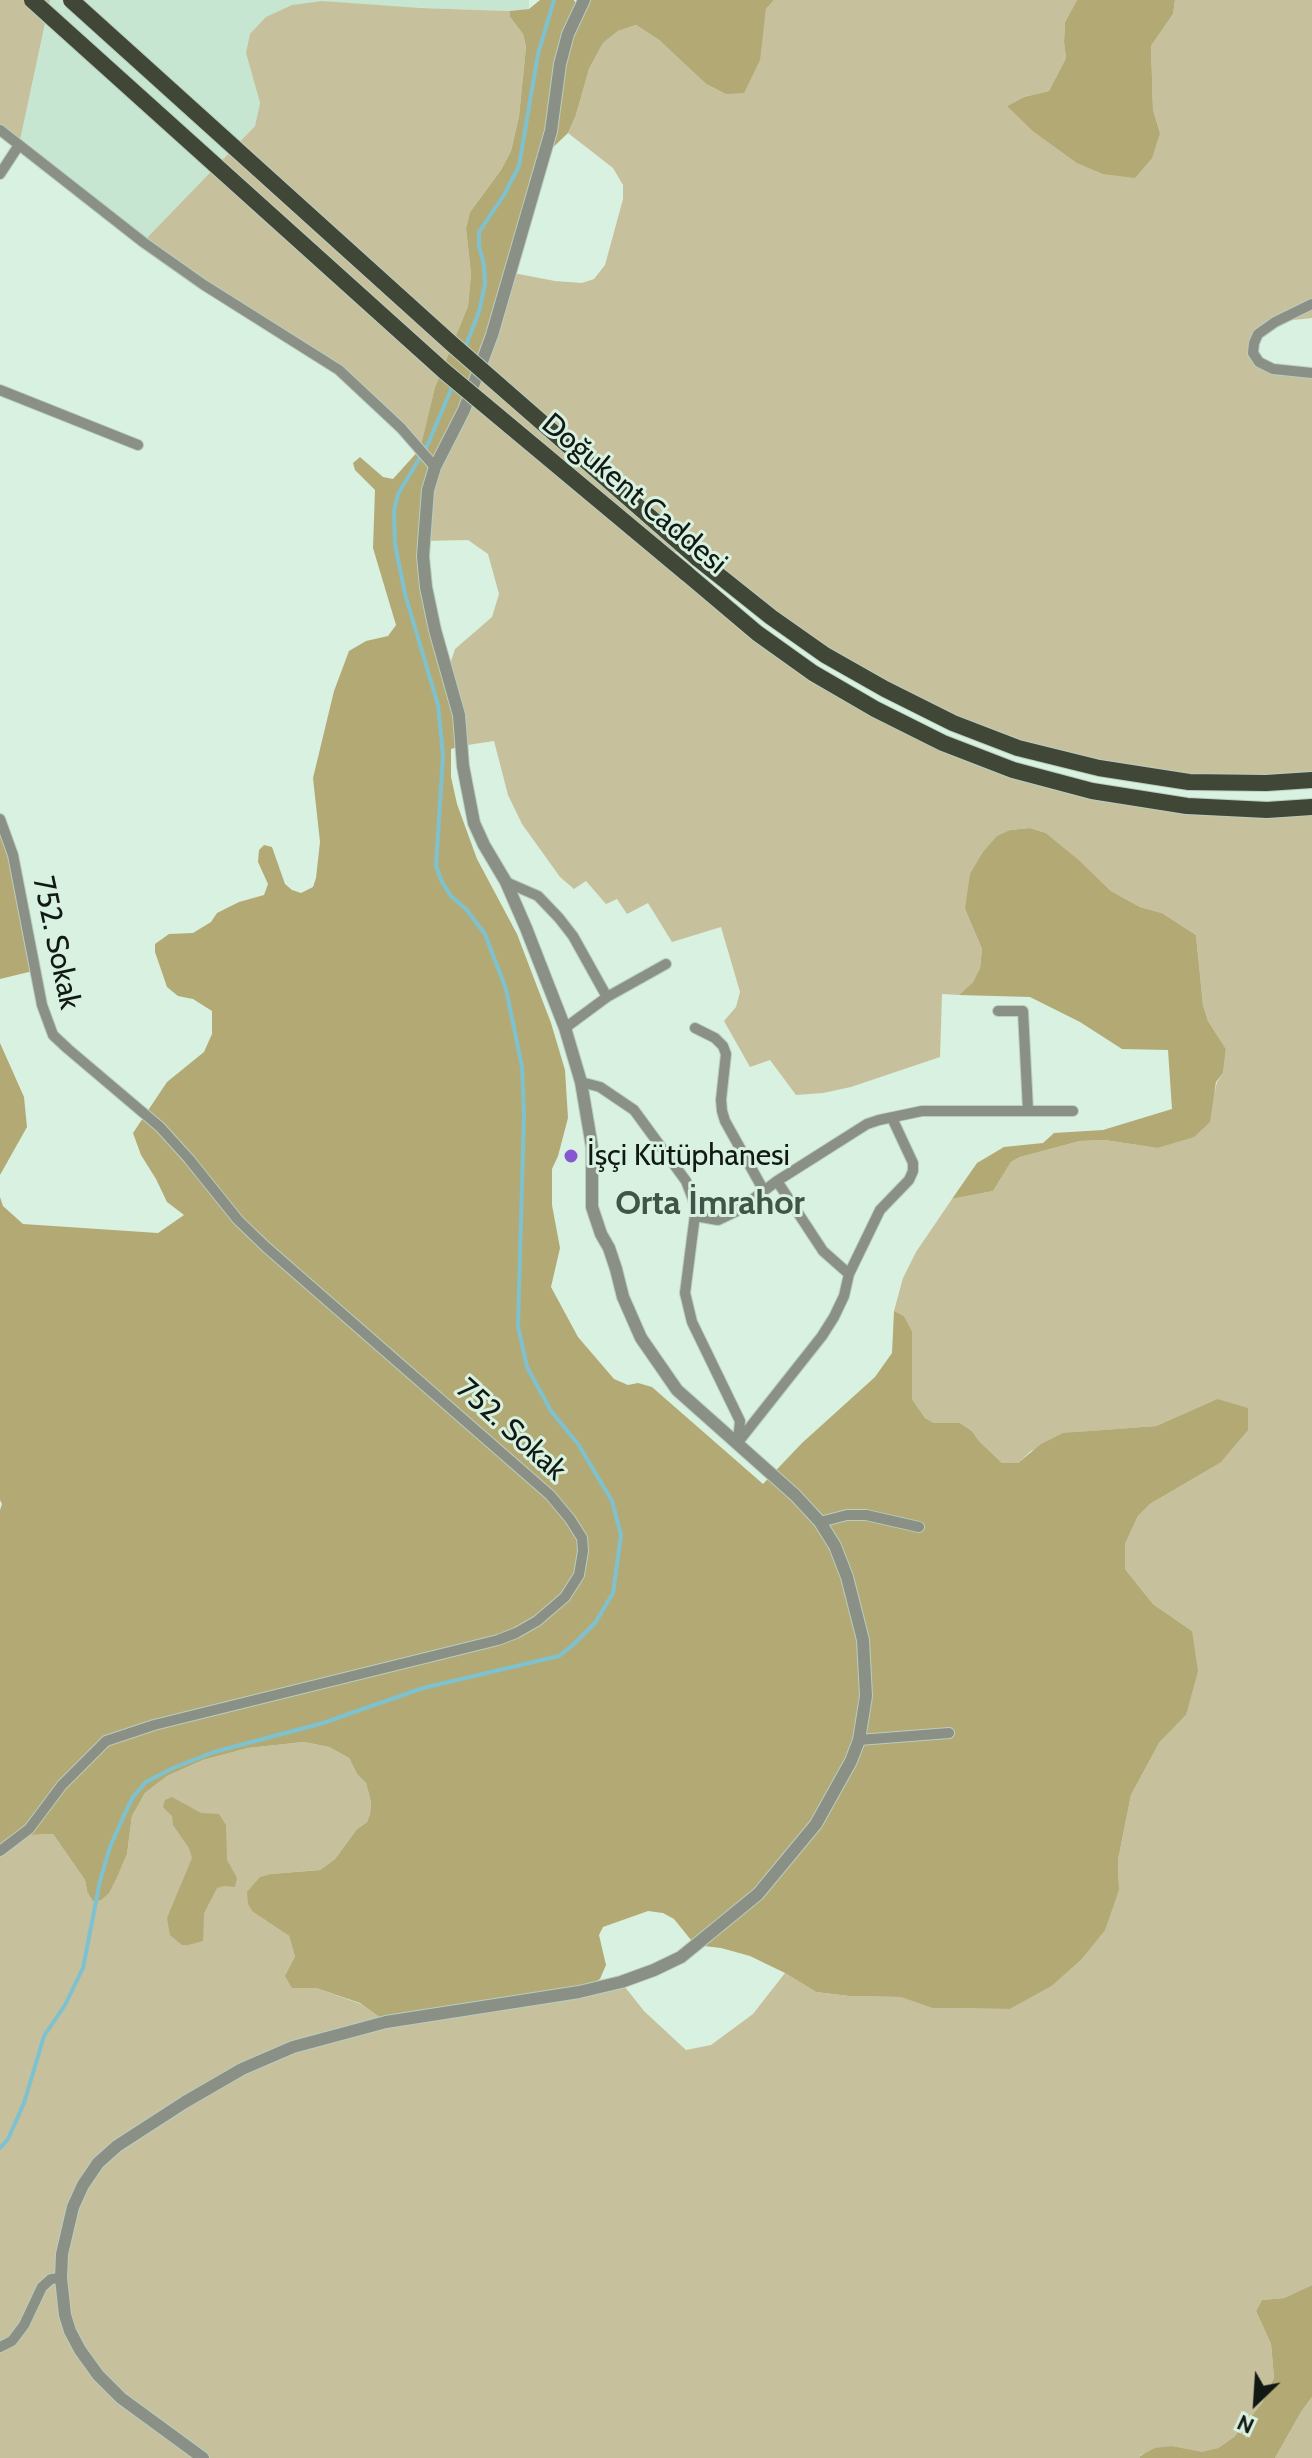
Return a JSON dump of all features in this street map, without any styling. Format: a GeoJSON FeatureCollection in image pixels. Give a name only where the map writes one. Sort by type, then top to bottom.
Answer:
{"type":"FeatureCollection","features":[{"type":"Feature","properties":{"kind":"main road","name":"Doğukent Caddesi"},"geometry":{"type":"LineString","coordinates":[[32,0],[444,371],[757,633],[813,673],[943,743],[999,765],[1092,791],[1187,806],[1267,810],[1312,807]]}},
{"type":"Feature","properties":{"kind":"main road","name":"Doğukent Caddesi"},"geometry":{"type":"LineString","coordinates":[[71,0],[452,344],[697,558],[825,655],[953,723],[1018,748],[1099,768],[1189,782],[1312,780]]}},
{"type":"Feature","properties":{"kind":"street"},"geometry":{"type":"LineString","coordinates":[[203,2458],[121,2398],[98,2375],[70,2331],[61,2278],[62,2254],[73,2207],[98,2163],[141,2129],[242,2069],[293,2047],[334,2034],[439,2012],[579,1992],[621,1982],[681,1957],[758,1894],[816,1824],[840,1784],[859,1740],[866,1696],[863,1640],[847,1577],[835,1546],[820,1522],[795,1495],[677,1390],[641,1338],[629,1311],[592,1207],[592,1147],[581,1082],[565,1028],[506,882],[474,823],[463,766],[459,715],[426,587],[423,556],[428,490],[435,467],[464,410],[492,335],[551,131],[560,64],[568,34],[584,0]]}},
{"type":"Feature","properties":{"kind":"street"},"geometry":{"type":"LineString","coordinates":[[0,130],[143,242],[204,285],[339,370],[401,428],[435,467]]}},
{"type":"Feature","properties":{"kind":"street"},"geometry":{"type":"LineString","coordinates":[[0,174],[19,145]]}},
{"type":"Feature","properties":{"kind":"street"},"geometry":{"type":"LineString","coordinates":[[1312,304],[1258,334],[1253,353],[1259,362],[1273,369],[1312,373]]}},
{"type":"Feature","properties":{"kind":"street"},"geometry":{"type":"LineString","coordinates":[[0,390],[138,445]]}},
{"type":"Feature","properties":{"kind":"street","name":"752. Sokak"},"geometry":{"type":"LineString","coordinates":[[0,819],[13,855],[42,1005],[53,1035],[160,1127],[238,1220],[266,1247],[549,1495],[582,1538],[583,1551],[579,1575],[565,1597],[537,1621],[507,1636],[154,1725],[106,1741],[62,1785],[29,1829],[0,1851]]}},
{"type":"Feature","properties":{"kind":"street"},"geometry":{"type":"LineString","coordinates":[[506,882],[538,896],[559,918],[573,936],[607,997]]}},
{"type":"Feature","properties":{"kind":"street"},"geometry":{"type":"LineString","coordinates":[[565,1028],[607,997],[666,964]]}},
{"type":"Feature","properties":{"kind":"street"},"geometry":{"type":"LineString","coordinates":[[998,1011],[1023,1011],[1028,1110]]}},
{"type":"Feature","properties":{"kind":"street"},"geometry":{"type":"LineString","coordinates":[[695,1028],[715,1038],[723,1046],[726,1054],[722,1111],[764,1191]]}},
{"type":"Feature","properties":{"kind":"street"},"geometry":{"type":"LineString","coordinates":[[581,1082],[600,1087],[634,1110],[686,1181],[696,1207],[685,1293],[692,1322],[740,1421],[738,1443]]}},
{"type":"Feature","properties":{"kind":"street"},"geometry":{"type":"LineString","coordinates":[[695,1216],[718,1220],[737,1211],[777,1181],[867,1124],[922,1111],[1073,1111]]}},
{"type":"Feature","properties":{"kind":"street"},"geometry":{"type":"LineString","coordinates":[[738,1443],[822,1336],[844,1296],[849,1274],[880,1210],[909,1180],[913,1163],[892,1118]]}},
{"type":"Feature","properties":{"kind":"street"},"geometry":{"type":"LineString","coordinates":[[777,1181],[823,1251],[849,1274]]}},
{"type":"Feature","properties":{"kind":"street"},"geometry":{"type":"LineString","coordinates":[[820,1522],[847,1515],[866,1515],[919,1527]]}},
{"type":"Feature","properties":{"kind":"street"},"geometry":{"type":"LineString","coordinates":[[859,1740],[949,1733]]}},
{"type":"Feature","properties":{"kind":"street"},"geometry":{"type":"LineString","coordinates":[[0,2347],[12,2341],[24,2325],[42,2287],[51,2279],[61,2278]]}},
{"type":"Feature","properties":{"kind":"shaded area"},"geometry":{"type":"Polygon","coordinates":[[[0,0],[50,0],[19,145],[0,130],[0,0]]]}},
{"type":"Feature","properties":{"kind":"shaded area"},"geometry":{"type":"Polygon","coordinates":[[[50,0],[529,0],[529,9],[420,8],[246,53],[260,103],[255,126],[143,242],[19,145],[50,0]]]}},
{"type":"Feature","properties":{"kind":"shaded area"},"geometry":{"type":"Polygon","coordinates":[[[540,0],[574,0],[579,10],[584,0],[774,0],[766,9],[760,60],[744,93],[726,94],[705,83],[659,40],[636,25],[618,31],[603,43],[589,69],[568,133],[544,156],[492,335],[435,467],[423,556],[461,746],[451,749],[451,777],[457,804],[477,859],[517,934],[551,1023],[565,1070],[568,1118],[552,1169],[552,1205],[560,1248],[551,1287],[578,1337],[614,1379],[628,1385],[638,1383],[652,1387],[763,1484],[802,1443],[875,1377],[892,1353],[894,1311],[904,1316],[912,1331],[912,1399],[925,1418],[934,1423],[960,1423],[972,1431],[1002,1463],[1018,1463],[1041,1444],[1063,1433],[1156,1426],[1217,1399],[1248,1408],[1248,1430],[1220,1463],[1150,1504],[1138,1516],[1125,1544],[1125,1569],[1153,1604],[1192,1631],[1198,1671],[1186,1715],[1159,1743],[1131,1795],[1118,1860],[1119,1890],[1105,1930],[1081,1960],[1052,1986],[1010,2009],[932,2008],[901,1997],[816,1992],[750,1956],[695,1945],[674,1919],[663,1913],[648,1911],[603,1927],[599,1935],[606,1965],[600,1979],[579,1992],[386,2022],[360,2003],[316,1988],[292,1988],[285,1976],[295,1957],[289,1936],[253,1912],[248,1904],[247,1892],[260,1877],[320,1870],[335,1859],[357,1829],[367,1822],[371,1802],[366,1783],[349,1758],[329,1747],[304,1742],[248,1748],[203,1760],[167,1776],[145,1793],[132,1816],[127,1854],[109,1893],[101,1900],[93,1901],[85,1880],[53,1834],[31,1835],[0,1857],[0,1197],[3,1206],[23,1224],[158,1233],[184,1215],[167,1202],[141,1155],[133,1133],[167,1082],[204,1052],[212,1034],[212,1011],[193,999],[178,996],[167,987],[155,944],[169,934],[193,933],[211,922],[217,913],[239,902],[264,895],[268,884],[258,862],[259,850],[264,845],[272,847],[285,884],[292,890],[301,893],[313,887],[320,842],[313,778],[334,691],[349,651],[366,641],[388,636],[396,625],[373,548],[375,490],[355,470],[353,463],[360,457],[383,477],[393,479],[420,449],[435,387],[468,306],[471,274],[466,228],[470,212],[511,151],[519,116],[526,47],[523,34],[510,17],[510,11],[529,9],[540,0]]]}},
{"type":"Feature","properties":{"kind":"shaded area"},"geometry":{"type":"Polygon","coordinates":[[[774,0],[1077,0],[1065,22],[1066,58],[1049,91],[1024,97],[1007,106],[1160,133],[1153,110],[1151,46],[1173,14],[1175,0],[1312,0],[1312,318],[1275,322],[1254,343],[1260,362],[1307,372],[1312,367],[1312,780],[1189,782],[1018,748],[885,689],[682,545],[669,559],[757,633],[943,743],[1092,791],[1312,807],[1312,2285],[1284,2298],[1262,2300],[1256,2311],[1271,2344],[1274,2378],[1262,2403],[1234,2437],[1218,2448],[1202,2453],[1172,2446],[1140,2455],[1140,2458],[0,2458],[0,1857],[31,1835],[53,1834],[85,1880],[87,1891],[119,1873],[127,1854],[132,1816],[145,1793],[167,1776],[203,1760],[248,1748],[304,1742],[329,1747],[349,1758],[366,1783],[371,1802],[370,1814],[367,1822],[357,1829],[335,1859],[320,1870],[271,1874],[253,1912],[289,1936],[295,1957],[292,1987],[316,1988],[361,2004],[386,2022],[621,1982],[644,2011],[686,2050],[711,2045],[753,2014],[785,1973],[816,1992],[902,1997],[932,2008],[1010,2009],[1052,1986],[1081,1960],[1119,1890],[1118,1860],[1131,1795],[1159,1743],[1186,1715],[1192,1631],[1153,1604],[1125,1569],[1125,1544],[1138,1516],[1150,1504],[1220,1463],[1217,1399],[1156,1426],[1079,1432],[1031,1451],[1018,1463],[1002,1463],[972,1431],[960,1423],[934,1423],[925,1418],[912,1399],[912,1331],[904,1316],[894,1311],[903,1278],[916,1252],[952,1199],[993,1191],[1011,1162],[1020,1157],[1080,1141],[1105,1140],[1157,1148],[1213,1099],[1223,1073],[1226,1049],[1208,1021],[1203,1005],[1196,935],[1162,913],[1140,907],[1111,891],[1046,833],[1030,828],[1010,830],[997,837],[965,909],[982,949],[980,968],[973,982],[959,995],[942,994],[940,1057],[851,1087],[796,1095],[770,1060],[750,1067],[724,1021],[736,1007],[740,992],[721,927],[672,942],[648,903],[627,914],[617,899],[606,904],[586,881],[574,889],[560,877],[522,824],[508,795],[494,741],[461,746],[447,674],[455,649],[492,617],[499,594],[488,554],[468,540],[423,541],[428,490],[508,272],[582,283],[594,279],[605,265],[623,199],[623,185],[613,168],[568,133],[589,69],[603,43],[618,31],[636,25],[659,40],[705,83],[763,30],[766,9],[774,0]]]}},
{"type":"Feature","properties":{"kind":"shaded area"},"geometry":{"type":"Polygon","coordinates":[[[1077,0],[1175,0],[1173,14],[1151,46],[1153,110],[1160,133],[1152,158],[1135,178],[1103,174],[1077,163],[1034,132],[1007,106],[1024,97],[1049,91],[1066,58],[1065,22],[1077,0]]]}},
{"type":"Feature","properties":{"kind":"shaded area"},"geometry":{"type":"Polygon","coordinates":[[[322,1],[510,11],[510,17],[523,34],[526,47],[519,116],[511,151],[470,212],[466,228],[471,274],[468,306],[435,387],[420,450],[359,389],[143,242],[255,126],[260,103],[246,53],[250,34],[266,17],[292,5],[322,1]]]}},
{"type":"Feature","properties":{"kind":"shaded area"},"geometry":{"type":"Polygon","coordinates":[[[0,819],[37,970],[0,979],[0,819]]]}},
{"type":"Feature","properties":{"kind":"shaded area"},"geometry":{"type":"Polygon","coordinates":[[[1030,828],[1046,833],[1111,891],[1140,907],[1162,913],[1196,935],[1203,1005],[1208,1021],[1226,1049],[1223,1073],[1216,1082],[1210,1122],[1194,1137],[1157,1148],[1105,1140],[1080,1141],[1020,1157],[1011,1162],[993,1191],[952,1199],[977,1163],[1004,1147],[1043,1143],[1054,1133],[1103,1130],[1172,1109],[1168,1050],[1122,1049],[1080,1022],[1030,997],[959,995],[973,982],[980,968],[982,949],[965,909],[970,874],[997,836],[1010,830],[1030,828]]]}},
{"type":"Feature","properties":{"kind":"shaded area"},"geometry":{"type":"Polygon","coordinates":[[[0,1043],[24,1097],[27,1127],[0,1175],[0,1043]]]}},
{"type":"Feature","properties":{"kind":"shaded area"},"geometry":{"type":"Polygon","coordinates":[[[172,1797],[201,1813],[219,1814],[226,1825],[227,1860],[237,1878],[235,1887],[217,1888],[204,1913],[203,1941],[188,1945],[182,1945],[170,1935],[167,1918],[192,1858],[173,1825],[172,1816],[163,1807],[165,1800],[172,1797]]]}},
{"type":"Feature","properties":{"kind":"shaded area"},"geometry":{"type":"Polygon","coordinates":[[[1312,2285],[1312,2397],[1275,2458],[1140,2458],[1155,2448],[1172,2446],[1202,2452],[1218,2448],[1234,2437],[1262,2403],[1274,2378],[1271,2344],[1256,2311],[1262,2300],[1284,2298],[1312,2285]]]}},
{"type":"Feature","properties":{"kind":"shaded area"},"geometry":{"type":"Polygon","coordinates":[[[1312,2397],[1312,2458],[1275,2458],[1301,2412],[1312,2397]]]}},
{"type":"Feature","properties":{"kind":"waterway"},"geometry":{"type":"LineString","coordinates":[[464,350],[479,312],[485,284],[479,232],[519,166],[538,54],[554,0]]}},
{"type":"Feature","properties":{"kind":"waterway"},"geometry":{"type":"LineString","coordinates":[[0,2148],[8,2139],[24,2103],[44,2036],[65,2005],[83,1968],[110,1847],[133,1797],[146,1782],[214,1752],[323,1723],[423,1688],[559,1656],[595,1623],[613,1593],[621,1535],[612,1501],[578,1444],[551,1411],[527,1367],[518,1326],[524,1114],[522,1067],[506,989],[485,934],[466,909],[451,896],[436,866],[443,755],[438,705],[405,594],[395,544],[394,511],[398,494],[428,444],[453,385]]}},
{"type":"Feature","properties":{"kind":"place","name":"İşçi Kütüphanesi"},"geometry":{"type":"Point","coordinates":[571,1156]}},
{"type":"Feature","properties":{"kind":"district","name":"Orta İmrahor"},"geometry":{"type":"Point","coordinates":[710,1204]}}]}
